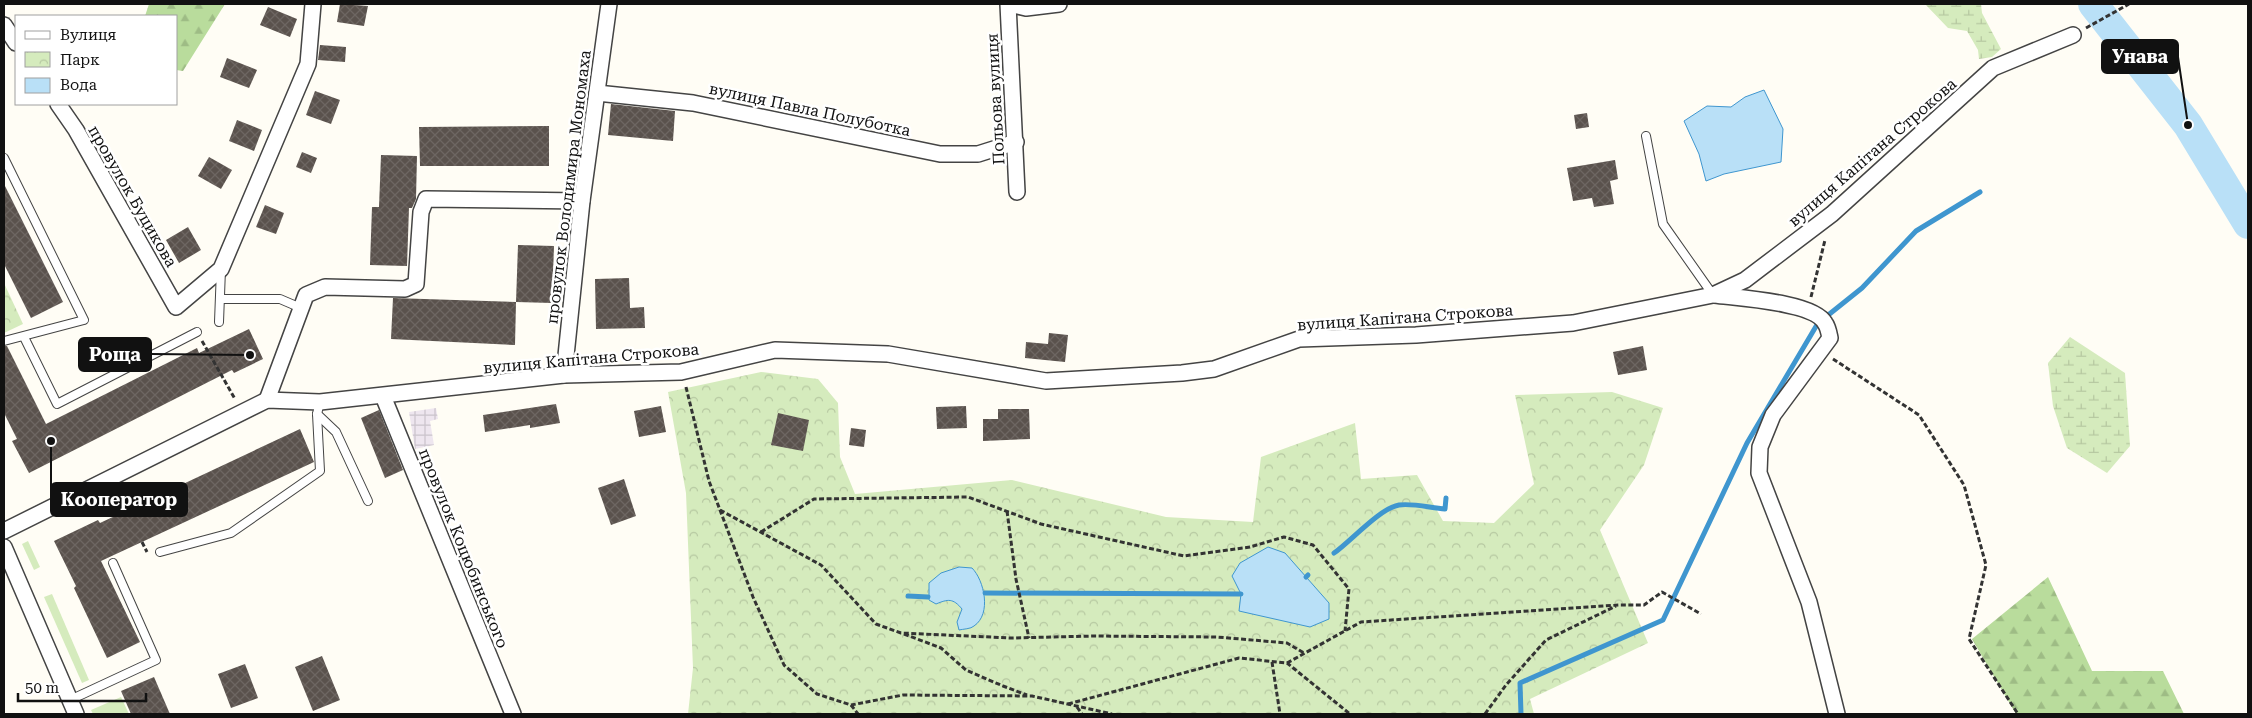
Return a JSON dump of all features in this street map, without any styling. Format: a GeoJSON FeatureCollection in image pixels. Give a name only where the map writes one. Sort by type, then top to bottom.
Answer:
{"type":"FeatureCollection","features":[{"type":"Feature","properties":{"kind":"street"},"geometry":{"type":"LineString","coordinates":[[221,269],[308,64],[313,4]]}},
{"type":"Feature","properties":{"kind":"street","name":"провулок Володимира Мономаха"},"geometry":{"type":"LineString","coordinates":[[564,375],[582,202],[609,4]]}},
{"type":"Feature","properties":{"kind":"street"},"geometry":{"type":"LineString","coordinates":[[1008,4],[1026,8],[1059,4]]}},
{"type":"Feature","properties":{"kind":"street","name":"Польова вулиця"},"geometry":{"type":"LineString","coordinates":[[1008,4],[1017,192]]}},
{"type":"Feature","properties":{"kind":"street"},"geometry":{"type":"LineString","coordinates":[[4,25],[15,42]]}},
{"type":"Feature","properties":{"kind":"street","name":"вулиця Капітана Строкова"},"geometry":{"type":"LineString","coordinates":[[4,531],[267,400],[319,408],[383,396],[564,375],[681,372],[776,350],[888,354],[1046,381],[1182,372],[1214,369],[1299,339],[1416,335],[1573,323],[1713,295],[1745,280],[1832,214],[1993,68],[2073,35]]}},
{"type":"Feature","properties":{"kind":"street","name":"вулиця Павла Полуботка"},"geometry":{"type":"LineString","coordinates":[[597,93],[693,103],[940,154],[978,154],[1016,142]]}},
{"type":"Feature","properties":{"kind":"street","name":"провулок Буцикова"},"geometry":{"type":"LineString","coordinates":[[59,105],[76,130],[176,307],[221,269]]}},
{"type":"Feature","properties":{"kind":"street"},"geometry":{"type":"LineString","coordinates":[[267,400],[306,295],[326,286],[405,289],[416,284],[421,212],[426,199],[582,202]]}},
{"type":"Feature","properties":{"kind":"street"},"geometry":{"type":"LineString","coordinates":[[1713,295],[1762,300],[1808,309],[1825,322],[1830,338],[1773,415],[1760,447],[1759,473],[1809,602],[1837,714]]}},
{"type":"Feature","properties":{"kind":"street","name":"провулок Коцюбинського"},"geometry":{"type":"LineString","coordinates":[[383,396],[512,714]]}},
{"type":"Feature","properties":{"kind":"street"},"geometry":{"type":"LineString","coordinates":[[4,547],[76,714]]}},
{"type":"Feature","properties":{"kind":"lane"},"geometry":{"type":"LineString","coordinates":[[1646,136],[1663,224],[1713,295]]}},
{"type":"Feature","properties":{"kind":"lane"},"geometry":{"type":"LineString","coordinates":[[4,158],[84,320],[4,341]]}},
{"type":"Feature","properties":{"kind":"lane"},"geometry":{"type":"LineString","coordinates":[[219,322],[221,269]]}},
{"type":"Feature","properties":{"kind":"lane"},"geometry":{"type":"LineString","coordinates":[[220,299],[280,299],[301,308]]}},
{"type":"Feature","properties":{"kind":"lane"},"geometry":{"type":"LineString","coordinates":[[24,337],[57,404],[198,332]]}},
{"type":"Feature","properties":{"kind":"lane"},"geometry":{"type":"LineString","coordinates":[[319,408],[336,432],[368,501]]}},
{"type":"Feature","properties":{"kind":"lane"},"geometry":{"type":"LineString","coordinates":[[160,552],[230,533],[320,471],[319,408]]}},
{"type":"Feature","properties":{"kind":"lane"},"geometry":{"type":"LineString","coordinates":[[70,700],[156,660],[113,563]]}},
{"type":"Feature","properties":{"kind":"path"},"geometry":{"type":"LineString","coordinates":[[2073,35],[2129,4]]}},
{"type":"Feature","properties":{"kind":"path"},"geometry":{"type":"LineString","coordinates":[[1808,309],[1832,214]]}},
{"type":"Feature","properties":{"kind":"path"},"geometry":{"type":"LineString","coordinates":[[198,332],[242,412]]}},
{"type":"Feature","properties":{"kind":"path"},"geometry":{"type":"LineString","coordinates":[[1821,351],[1919,415],[1964,484],[1986,565],[1969,640],[2018,714]]}},
{"type":"Feature","properties":{"kind":"path"},"geometry":{"type":"LineString","coordinates":[[681,372],[687,388],[709,481],[719,510],[753,597],[784,665],[817,694],[851,705],[903,695],[1032,696]]}},
{"type":"Feature","properties":{"kind":"path"},"geometry":{"type":"LineString","coordinates":[[120,494],[127,510]]}},
{"type":"Feature","properties":{"kind":"path"},"geometry":{"type":"LineString","coordinates":[[761,532],[814,499],[968,497],[1041,524],[1184,556],[1250,547],[1284,537],[1313,545],[1349,589],[1345,631]]}},
{"type":"Feature","properties":{"kind":"path"},"geometry":{"type":"LineString","coordinates":[[719,510],[821,565],[876,624],[941,648],[966,670],[1003,686],[1032,696],[1112,714]]}},
{"type":"Feature","properties":{"kind":"path"},"geometry":{"type":"LineString","coordinates":[[1007,511],[1016,581],[1029,638]]}},
{"type":"Feature","properties":{"kind":"path"},"geometry":{"type":"LineString","coordinates":[[1067,704],[1239,658],[1286,663],[1361,622],[1618,604],[1644,605],[1662,592],[1701,614]]}},
{"type":"Feature","properties":{"kind":"path"},"geometry":{"type":"LineString","coordinates":[[1485,714],[1506,685],[1546,640],[1618,604]]}},
{"type":"Feature","properties":{"kind":"path"},"geometry":{"type":"LineString","coordinates":[[901,633],[1029,638],[1094,636],[1217,637],[1287,643],[1304,653]]}},
{"type":"Feature","properties":{"kind":"path"},"geometry":{"type":"LineString","coordinates":[[1272,662],[1280,714]]}},
{"type":"Feature","properties":{"kind":"path"},"geometry":{"type":"LineString","coordinates":[[1286,663],[1350,714]]}},
{"type":"Feature","properties":{"kind":"path"},"geometry":{"type":"LineString","coordinates":[[851,705],[858,714]]}},
{"type":"Feature","properties":{"kind":"path"},"geometry":{"type":"LineString","coordinates":[[1076,706],[1082,714]]}},
{"type":"Feature","properties":{"kind":"shaded area"},"geometry":{"type":"Polygon","coordinates":[[[436,408],[438,419],[430,421],[434,445],[415,449],[409,412],[436,408]]]}},
{"type":"Feature","properties":{"kind":"green space"},"geometry":{"type":"Polygon","coordinates":[[[149,4],[225,4],[183,71],[178,70],[178,15],[145,15],[149,4]]]}},
{"type":"Feature","properties":{"kind":"green space"},"geometry":{"type":"Polygon","coordinates":[[[1925,4],[1981,4],[1982,13],[2001,49],[1992,57],[1979,59],[1978,50],[1967,31],[1948,28],[1925,4]]]}},
{"type":"Feature","properties":{"kind":"green space"},"geometry":{"type":"Polygon","coordinates":[[[4,283],[23,324],[4,333],[4,283]]]}},
{"type":"Feature","properties":{"kind":"green space"},"geometry":{"type":"Polygon","coordinates":[[[2070,337],[2125,373],[2130,446],[2107,473],[2067,448],[2053,406],[2048,363],[2070,337]]]}},
{"type":"Feature","properties":{"kind":"green space"},"geometry":{"type":"Polygon","coordinates":[[[761,372],[818,379],[838,403],[840,457],[855,494],[1012,480],[1166,517],[1253,522],[1261,457],[1355,423],[1361,479],[1417,475],[1443,521],[1494,523],[1534,484],[1515,395],[1612,392],[1663,408],[1644,465],[1600,530],[1648,643],[1530,699],[1534,714],[688,714],[693,668],[686,493],[668,392],[761,372]]]}},
{"type":"Feature","properties":{"kind":"green space"},"geometry":{"type":"Polygon","coordinates":[[[28,541],[40,567],[34,570],[22,544],[28,541]]]}},
{"type":"Feature","properties":{"kind":"green space"},"geometry":{"type":"Polygon","coordinates":[[[2048,577],[2092,671],[2163,671],[2184,714],[2016,714],[1972,639],[2048,577]]]}},
{"type":"Feature","properties":{"kind":"green space"},"geometry":{"type":"Polygon","coordinates":[[[52,594],[89,680],[82,683],[44,597],[52,594]]]}},
{"type":"Feature","properties":{"kind":"green space"},"geometry":{"type":"Polygon","coordinates":[[[121,697],[129,714],[93,714],[91,710],[121,697]]]}},
{"type":"Feature","properties":{"kind":"water"},"geometry":{"type":"Polygon","coordinates":[[[1764,90],[1783,129],[1781,162],[1724,174],[1706,181],[1699,154],[1684,121],[1707,106],[1731,107],[1745,97],[1764,90]]]}},
{"type":"Feature","properties":{"kind":"water"},"geometry":{"type":"Polygon","coordinates":[[[1268,547],[1285,553],[1329,603],[1329,619],[1310,627],[1239,611],[1241,594],[1232,576],[1240,563],[1268,547]]]}},
{"type":"Feature","properties":{"kind":"water"},"geometry":{"type":"Polygon","coordinates":[[[959,567],[972,568],[976,573],[983,588],[984,606],[980,621],[974,626],[959,630],[957,622],[962,609],[950,600],[936,604],[929,600],[929,583],[941,573],[959,567]]]}},
{"type":"Feature","properties":{"kind":"building"},"geometry":{"type":"Polygon","coordinates":[[[340,4],[368,6],[364,26],[337,22],[340,4]]]}},
{"type":"Feature","properties":{"kind":"building"},"geometry":{"type":"Polygon","coordinates":[[[268,7],[297,19],[290,37],[260,25],[268,7]]]}},
{"type":"Feature","properties":{"kind":"building"},"geometry":{"type":"Polygon","coordinates":[[[320,45],[346,47],[345,62],[318,60],[320,45]]]}},
{"type":"Feature","properties":{"kind":"building"},"geometry":{"type":"Polygon","coordinates":[[[227,58],[257,70],[249,88],[220,77],[227,58]]]}},
{"type":"Feature","properties":{"kind":"building"},"geometry":{"type":"Polygon","coordinates":[[[315,91],[340,100],[331,124],[306,115],[315,91]]]}},
{"type":"Feature","properties":{"kind":"building"},"geometry":{"type":"Polygon","coordinates":[[[611,104],[675,111],[673,141],[608,135],[611,104]]]}},
{"type":"Feature","properties":{"kind":"building"},"geometry":{"type":"Polygon","coordinates":[[[1587,113],[1589,127],[1576,129],[1574,115],[1587,113]]]}},
{"type":"Feature","properties":{"kind":"building"},"geometry":{"type":"Polygon","coordinates":[[[237,120],[262,130],[254,151],[229,141],[237,120]]]}},
{"type":"Feature","properties":{"kind":"building"},"geometry":{"type":"Polygon","coordinates":[[[549,126],[549,166],[420,166],[419,127],[549,126]]]}},
{"type":"Feature","properties":{"kind":"building"},"geometry":{"type":"Polygon","coordinates":[[[302,152],[317,158],[311,173],[296,167],[302,152]]]}},
{"type":"Feature","properties":{"kind":"building"},"geometry":{"type":"Polygon","coordinates":[[[381,155],[417,156],[416,199],[412,208],[409,208],[407,266],[370,265],[372,207],[379,207],[381,155]]]}},
{"type":"Feature","properties":{"kind":"building"},"geometry":{"type":"Polygon","coordinates":[[[209,157],[232,170],[221,189],[198,176],[209,157]]]}},
{"type":"Feature","properties":{"kind":"building"},"geometry":{"type":"Polygon","coordinates":[[[1615,160],[1618,179],[1610,181],[1614,204],[1594,207],[1592,198],[1573,201],[1567,168],[1615,160]]]}},
{"type":"Feature","properties":{"kind":"building"},"geometry":{"type":"Polygon","coordinates":[[[4,184],[63,302],[31,318],[4,264],[4,184]]]}},
{"type":"Feature","properties":{"kind":"building"},"geometry":{"type":"Polygon","coordinates":[[[265,205],[284,213],[276,234],[256,227],[265,205]]]}},
{"type":"Feature","properties":{"kind":"building"},"geometry":{"type":"Polygon","coordinates":[[[188,227],[201,250],[179,263],[166,240],[188,227]]]}},
{"type":"Feature","properties":{"kind":"building"},"geometry":{"type":"Polygon","coordinates":[[[518,245],[554,246],[552,303],[516,302],[518,245]]]}},
{"type":"Feature","properties":{"kind":"building"},"geometry":{"type":"Polygon","coordinates":[[[629,278],[630,308],[644,307],[645,328],[596,329],[595,279],[629,278]]]}},
{"type":"Feature","properties":{"kind":"building"},"geometry":{"type":"Polygon","coordinates":[[[393,298],[516,302],[515,345],[391,339],[393,298]]]}},
{"type":"Feature","properties":{"kind":"building"},"geometry":{"type":"Polygon","coordinates":[[[249,329],[263,359],[234,373],[232,370],[29,473],[12,441],[17,439],[4,413],[4,346],[7,346],[46,424],[197,348],[199,353],[249,329]]]}},
{"type":"Feature","properties":{"kind":"building"},"geometry":{"type":"Polygon","coordinates":[[[1049,333],[1068,335],[1065,362],[1025,358],[1026,342],[1048,344],[1049,333]]]}},
{"type":"Feature","properties":{"kind":"building"},"geometry":{"type":"Polygon","coordinates":[[[1643,346],[1647,370],[1618,375],[1613,352],[1643,346]]]}},
{"type":"Feature","properties":{"kind":"building"},"geometry":{"type":"Polygon","coordinates":[[[556,404],[560,423],[530,428],[530,425],[485,432],[483,415],[556,404]]]}},
{"type":"Feature","properties":{"kind":"building"},"geometry":{"type":"Polygon","coordinates":[[[661,406],[666,432],[639,437],[634,411],[661,406]]]}},
{"type":"Feature","properties":{"kind":"building"},"geometry":{"type":"Polygon","coordinates":[[[966,406],[967,428],[937,429],[936,407],[966,406]]]}},
{"type":"Feature","properties":{"kind":"building"},"geometry":{"type":"Polygon","coordinates":[[[998,409],[1029,409],[1030,439],[983,441],[983,419],[998,419],[998,409]]]}},
{"type":"Feature","properties":{"kind":"building"},"geometry":{"type":"Polygon","coordinates":[[[379,410],[403,470],[385,478],[361,418],[379,410]]]}},
{"type":"Feature","properties":{"kind":"building"},"geometry":{"type":"Polygon","coordinates":[[[778,413],[809,420],[803,451],[771,445],[778,413]]]}},
{"type":"Feature","properties":{"kind":"building"},"geometry":{"type":"Polygon","coordinates":[[[851,428],[866,430],[864,447],[849,445],[851,428]]]}},
{"type":"Feature","properties":{"kind":"building"},"geometry":{"type":"Polygon","coordinates":[[[300,429],[314,462],[101,561],[140,642],[107,658],[54,541],[98,520],[100,523],[300,429]]]}},
{"type":"Feature","properties":{"kind":"building"},"geometry":{"type":"Polygon","coordinates":[[[624,479],[636,516],[611,525],[598,488],[624,479]]]}},
{"type":"Feature","properties":{"kind":"building"},"geometry":{"type":"Polygon","coordinates":[[[322,656],[340,700],[313,711],[295,667],[322,656]]]}},
{"type":"Feature","properties":{"kind":"building"},"geometry":{"type":"Polygon","coordinates":[[[245,664],[258,698],[231,708],[218,674],[245,664]]]}},
{"type":"Feature","properties":{"kind":"building"},"geometry":{"type":"Polygon","coordinates":[[[154,677],[170,714],[131,714],[121,691],[154,677]]]}},
{"type":"Feature","properties":{"kind":"waterway"},"geometry":{"type":"LineString","coordinates":[[2093,4],[2188,125],[2248,224]]}},
{"type":"Feature","properties":{"kind":"waterway"},"geometry":{"type":"LineString","coordinates":[[1827,316],[1862,288],[1916,231],[1980,192]]}},
{"type":"Feature","properties":{"kind":"waterway"},"geometry":{"type":"LineString","coordinates":[[1521,714],[1520,683],[1663,620],[1747,443],[1818,323]]}},
{"type":"Feature","properties":{"kind":"waterway"},"geometry":{"type":"LineString","coordinates":[[1334,553],[1391,507],[1410,505],[1445,509],[1446,498]]}},
{"type":"Feature","properties":{"kind":"waterway"},"geometry":{"type":"LineString","coordinates":[[985,593],[1241,594]]}},
{"type":"Feature","properties":{"kind":"waterway"},"geometry":{"type":"LineString","coordinates":[[908,596],[928,597]]}},
{"type":"Feature","properties":{"kind":"place","name":"Унава"},"geometry":{"type":"Point","coordinates":[2188,125]}},
{"type":"Feature","properties":{"kind":"place","name":"Роща"},"geometry":{"type":"Point","coordinates":[250,355]}},
{"type":"Feature","properties":{"kind":"place","name":"Кооператор"},"geometry":{"type":"Point","coordinates":[51,441]}}]}
